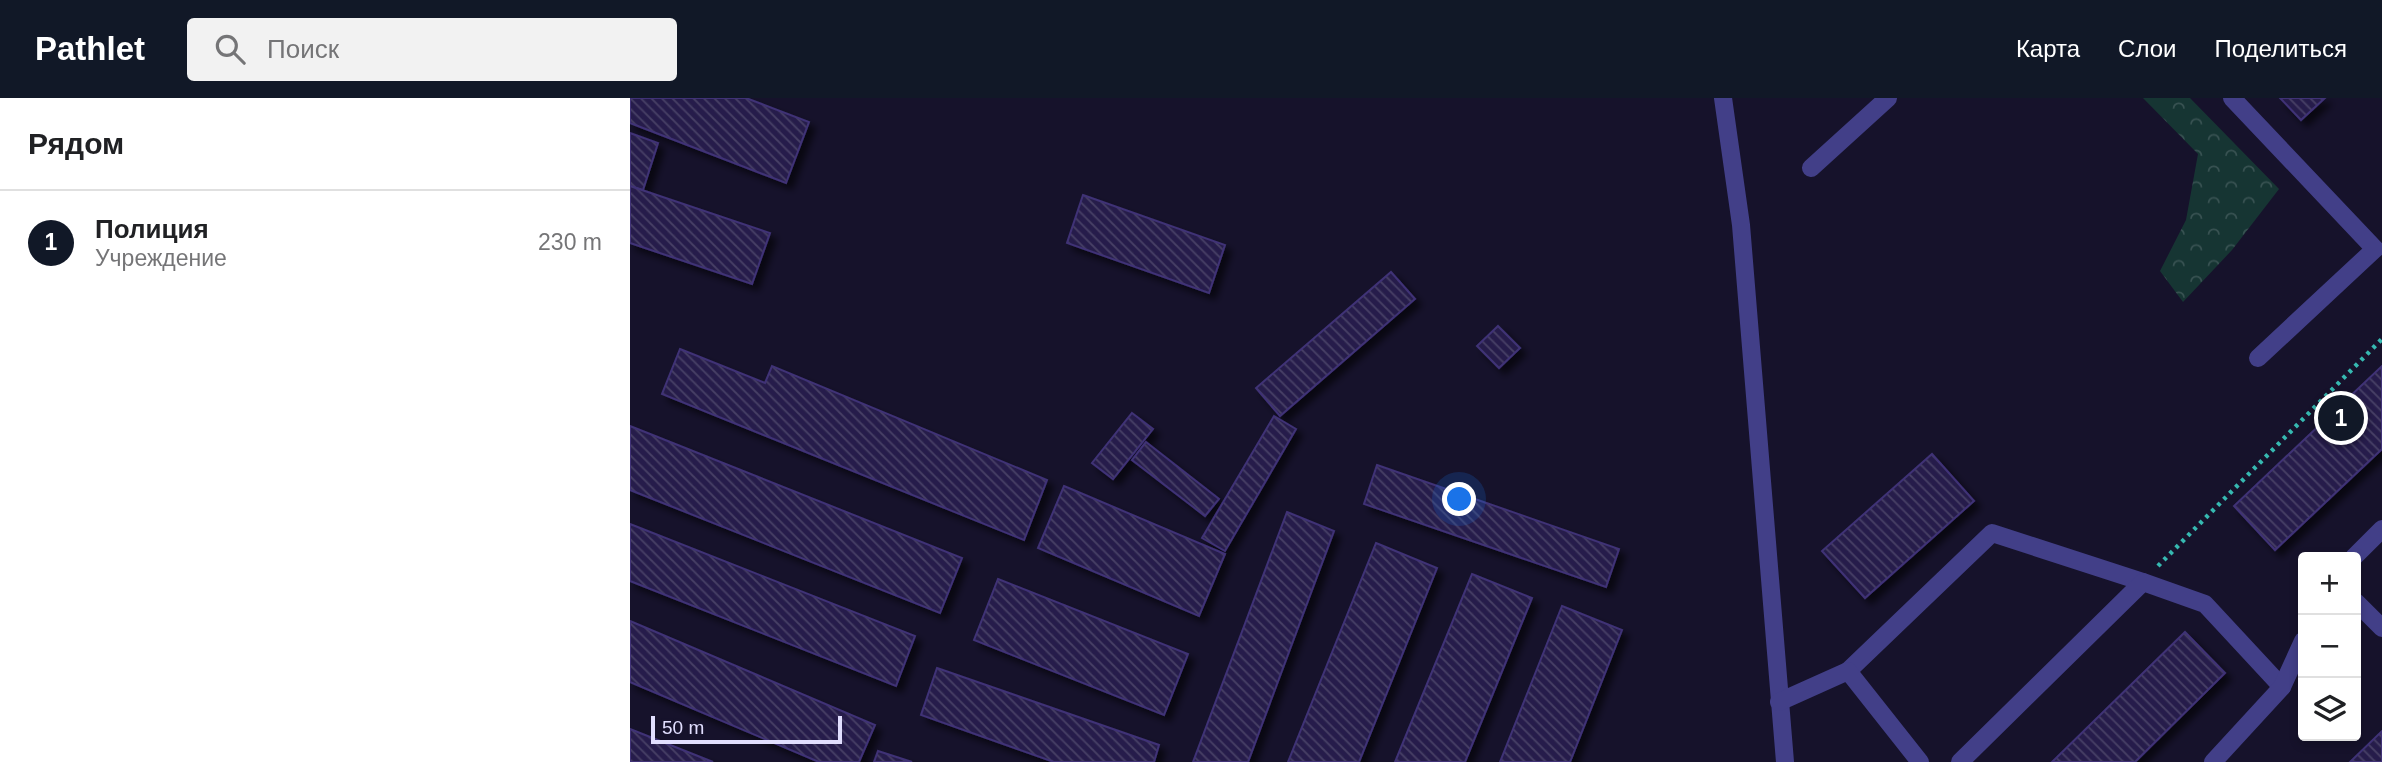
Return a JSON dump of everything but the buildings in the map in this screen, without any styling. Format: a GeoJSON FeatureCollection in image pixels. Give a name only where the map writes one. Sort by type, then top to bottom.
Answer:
{"type":"FeatureCollection","features":[{"type":"Feature","properties":{"kind":"street"},"geometry":{"type":"LineString","coordinates":[[1723,98],[1741,225],[1785,762]]}},
{"type":"Feature","properties":{"kind":"street"},"geometry":{"type":"LineString","coordinates":[[1811,168],[1888,98]]}},
{"type":"Feature","properties":{"kind":"street"},"geometry":{"type":"LineString","coordinates":[[2232,98],[2380,249],[2258,358]]}},
{"type":"Feature","properties":{"kind":"street"},"geometry":{"type":"LineString","coordinates":[[2359,552],[2382,529]]}},
{"type":"Feature","properties":{"kind":"street"},"geometry":{"type":"LineString","coordinates":[[1779,702],[1848,671],[1992,533],[2205,604],[2282,687]]}},
{"type":"Feature","properties":{"kind":"street"},"geometry":{"type":"LineString","coordinates":[[1960,762],[2143,582]]}},
{"type":"Feature","properties":{"kind":"street"},"geometry":{"type":"LineString","coordinates":[[2361,607],[2382,628]]}},
{"type":"Feature","properties":{"kind":"street"},"geometry":{"type":"LineString","coordinates":[[2213,762],[2282,687],[2298,652]]}},
{"type":"Feature","properties":{"kind":"street"},"geometry":{"type":"LineString","coordinates":[[1848,671],[1920,762]]}},
{"type":"Feature","properties":{"kind":"path"},"geometry":{"type":"LineString","coordinates":[[2143,582],[2382,339]]}},
{"type":"Feature","properties":{"kind":"green space"},"geometry":{"type":"Polygon","coordinates":[[[2143,98],[2190,98],[2279,189],[2232,250],[2183,302],[2160,271],[2186,220],[2198,154],[2143,98]]]}},
{"type":"Feature","properties":{"kind":"place","name":"Полиция"},"geometry":{"type":"Point","coordinates":[2341,418]}}]}
